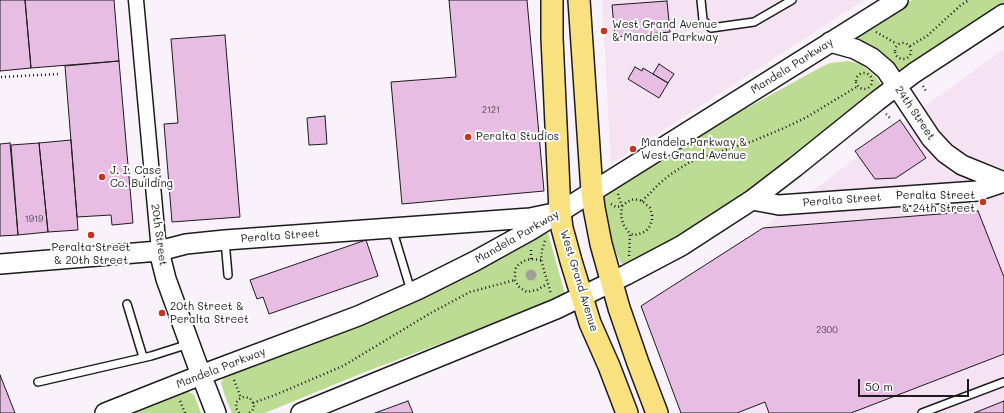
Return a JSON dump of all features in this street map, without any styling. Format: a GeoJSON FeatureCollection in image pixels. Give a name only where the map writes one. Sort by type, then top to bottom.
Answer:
{"type":"FeatureCollection","features":[{"type":"Feature","properties":{"kind":"main road","name":"West Grand Avenue"},"geometry":{"type":"LineString","coordinates":[[552,0],[552,38],[562,228],[590,323],[609,366],[627,413]]}},
{"type":"Feature","properties":{"kind":"main road"},"geometry":{"type":"LineString","coordinates":[[579,0],[599,197],[601,244],[625,327],[657,413]]}},
{"type":"Feature","properties":{"kind":"main road","name":"Mandela Parkway"},"geometry":{"type":"LineString","coordinates":[[105,413],[358,316],[412,293],[474,262],[560,212],[599,197],[830,42],[898,0]]}},
{"type":"Feature","properties":{"kind":"main road"},"geometry":{"type":"LineString","coordinates":[[301,413],[539,317],[612,283],[681,246],[752,200],[795,168],[914,73],[1004,14]]}},
{"type":"Feature","properties":{"kind":"main road","name":"24th Street"},"geometry":{"type":"LineString","coordinates":[[830,42],[856,49],[872,58],[886,70],[931,138],[945,153],[962,165],[1004,182]]}},
{"type":"Feature","properties":{"kind":"main road","name":"Peralta Street"},"geometry":{"type":"LineString","coordinates":[[752,200],[779,205],[977,191],[1004,182]]}},
{"type":"Feature","properties":{"kind":"main road","name":"Peralta Street"},"geometry":{"type":"LineString","coordinates":[[0,264],[159,251],[186,244],[224,240],[530,218],[560,212]]}},
{"type":"Feature","properties":{"kind":"main road","name":"20th Street"},"geometry":{"type":"LineString","coordinates":[[159,251],[166,280],[216,413]]}},
{"type":"Feature","properties":{"kind":"street","name":"20th Street"},"geometry":{"type":"LineString","coordinates":[[136,0],[159,251]]}},
{"type":"Feature","properties":{"kind":"lane"},"geometry":{"type":"LineString","coordinates":[[701,0],[703,20],[711,28],[754,22],[792,0]]}},
{"type":"Feature","properties":{"kind":"lane"},"geometry":{"type":"LineString","coordinates":[[392,228],[412,293]]}},
{"type":"Feature","properties":{"kind":"lane"},"geometry":{"type":"LineString","coordinates":[[224,240],[228,275]]}},
{"type":"Feature","properties":{"kind":"lane"},"geometry":{"type":"LineString","coordinates":[[127,304],[143,358]]}},
{"type":"Feature","properties":{"kind":"lane"},"geometry":{"type":"LineString","coordinates":[[38,382],[143,358],[189,344]]}},
{"type":"Feature","properties":{"kind":"lane"},"geometry":{"type":"LineString","coordinates":[[922,413],[1004,382]]}},
{"type":"Feature","properties":{"kind":"path"},"geometry":{"type":"LineString","coordinates":[[910,46],[928,36],[961,5],[969,0]]}},
{"type":"Feature","properties":{"kind":"path"},"geometry":{"type":"LineString","coordinates":[[872,31],[897,44],[905,42],[912,50],[910,55],[902,59],[898,57],[895,53],[897,44]]}},
{"type":"Feature","properties":{"kind":"path"},"geometry":{"type":"LineString","coordinates":[[863,72],[869,75],[872,81],[870,85],[864,89],[858,86],[856,80],[857,76],[863,72]]}},
{"type":"Feature","properties":{"kind":"path"},"geometry":{"type":"LineString","coordinates":[[1,77],[59,74]]}},
{"type":"Feature","properties":{"kind":"path"},"geometry":{"type":"LineString","coordinates":[[642,201],[671,174],[690,162],[753,141],[784,128],[807,117],[858,86]]}},
{"type":"Feature","properties":{"kind":"path"},"geometry":{"type":"LineString","coordinates":[[618,193],[622,206],[621,215],[623,224],[630,234],[628,261]]}},
{"type":"Feature","properties":{"kind":"path"},"geometry":{"type":"LineString","coordinates":[[599,197],[616,207],[622,206],[629,200],[634,199],[642,201],[650,208],[652,215],[650,226],[645,231],[635,235],[630,234]]}},
{"type":"Feature","properties":{"kind":"path"},"geometry":{"type":"LineString","coordinates":[[546,239],[542,250],[541,260],[552,298]]}},
{"type":"Feature","properties":{"kind":"path"},"geometry":{"type":"LineString","coordinates":[[541,260],[530,259],[519,264],[516,268],[515,280],[518,286],[527,292],[537,290],[548,284]]}},
{"type":"Feature","properties":{"kind":"path"},"geometry":{"type":"LineString","coordinates":[[253,403],[343,366],[429,314],[470,292],[515,280]]}},
{"type":"Feature","properties":{"kind":"path"},"geometry":{"type":"LineString","coordinates":[[234,379],[241,398]]}},
{"type":"Feature","properties":{"kind":"path"},"geometry":{"type":"LineString","coordinates":[[239,413],[236,408],[236,403],[239,398],[247,397],[252,400],[254,408],[250,413]]}},
{"type":"Feature","properties":{"kind":"shaded area"},"geometry":{"type":"Polygon","coordinates":[[[602,0],[864,0],[611,164],[602,0]]]}},
{"type":"Feature","properties":{"kind":"shaded area"},"geometry":{"type":"Polygon","coordinates":[[[1004,49],[1004,413],[681,413],[641,306],[763,228],[1004,49]]]}},
{"type":"Feature","properties":{"kind":"green space"},"geometry":{"type":"Polygon","coordinates":[[[912,0],[1004,0],[1004,3],[905,69],[899,71],[886,56],[876,48],[856,39],[855,37],[856,34],[912,0]]]}},
{"type":"Feature","properties":{"kind":"green space"},"geometry":{"type":"Polygon","coordinates":[[[848,61],[860,64],[876,77],[881,85],[880,89],[747,194],[626,267],[620,262],[606,221],[603,198],[604,195],[720,123],[823,66],[831,63],[848,61]]]}},
{"type":"Feature","properties":{"kind":"green space"},"geometry":{"type":"Polygon","coordinates":[[[548,233],[565,294],[492,324],[365,372],[265,413],[232,413],[221,383],[227,376],[339,332],[480,267],[543,234],[548,233]]]}},
{"type":"Feature","properties":{"kind":"green space"},"geometry":{"type":"Polygon","coordinates":[[[186,391],[194,395],[201,413],[127,413],[186,391]]]}},
{"type":"Feature","properties":{"kind":"building"},"geometry":{"type":"Polygon","coordinates":[[[0,0],[25,0],[31,68],[0,71],[0,0]]]}},
{"type":"Feature","properties":{"kind":"building"},"geometry":{"type":"Polygon","coordinates":[[[25,0],[114,0],[119,61],[31,68],[25,0]]]}},
{"type":"Feature","properties":{"kind":"building","name":"Peralta Studios"},"geometry":{"type":"Polygon","coordinates":[[[449,0],[527,0],[544,191],[402,204],[391,82],[456,77],[449,0]]]}},
{"type":"Feature","properties":{"kind":"building"},"geometry":{"type":"Polygon","coordinates":[[[667,1],[670,32],[615,37],[612,5],[667,1]]]}},
{"type":"Feature","properties":{"kind":"building"},"geometry":{"type":"Polygon","coordinates":[[[225,35],[240,217],[172,222],[164,124],[178,123],[171,39],[225,35]]]}},
{"type":"Feature","properties":{"kind":"building","name":"J. I. Case Co. Building"},"geometry":{"type":"Polygon","coordinates":[[[119,61],[133,223],[112,225],[111,215],[77,217],[65,66],[119,61]]]}},
{"type":"Feature","properties":{"kind":"building"},"geometry":{"type":"Polygon","coordinates":[[[659,64],[674,74],[668,83],[653,74],[659,64]]]}},
{"type":"Feature","properties":{"kind":"building"},"geometry":{"type":"Polygon","coordinates":[[[635,67],[642,71],[643,68],[668,83],[659,98],[628,79],[635,67]]]}},
{"type":"Feature","properties":{"kind":"building"},"geometry":{"type":"Polygon","coordinates":[[[325,116],[327,144],[309,145],[307,118],[325,116]]]}},
{"type":"Feature","properties":{"kind":"building"},"geometry":{"type":"Polygon","coordinates":[[[900,120],[926,158],[896,178],[875,179],[855,151],[900,120]]]}},
{"type":"Feature","properties":{"kind":"building"},"geometry":{"type":"Polygon","coordinates":[[[71,140],[78,230],[48,232],[39,143],[71,140]]]}},
{"type":"Feature","properties":{"kind":"building"},"geometry":{"type":"Polygon","coordinates":[[[10,143],[18,235],[0,236],[0,144],[10,143]]]}},
{"type":"Feature","properties":{"kind":"building"},"geometry":{"type":"Polygon","coordinates":[[[39,143],[48,232],[18,235],[11,145],[39,143]]]}},
{"type":"Feature","properties":{"kind":"building"},"geometry":{"type":"Polygon","coordinates":[[[978,211],[1004,277],[1004,354],[851,413],[769,413],[765,402],[737,413],[681,413],[641,306],[763,228],[978,211]]]}},
{"type":"Feature","properties":{"kind":"building"},"geometry":{"type":"Polygon","coordinates":[[[366,240],[378,276],[269,314],[263,297],[257,299],[250,280],[366,240]]]}},
{"type":"Feature","properties":{"kind":"building"},"geometry":{"type":"Polygon","coordinates":[[[0,375],[15,413],[0,413],[0,375]]]}},
{"type":"Feature","properties":{"kind":"building"},"geometry":{"type":"Polygon","coordinates":[[[408,401],[413,413],[375,413],[408,401]]]}},
{"type":"Feature","properties":{"kind":"building"},"geometry":{"type":"Polygon","coordinates":[[[1004,401],[1004,413],[974,413],[1004,401]]]}},
{"type":"Feature","properties":{"kind":"place","name":"West Grand Avenue & Mandela Parkway"},"geometry":{"type":"Point","coordinates":[604,31]}},
{"type":"Feature","properties":{"kind":"place","name":"Peralta Studios"},"geometry":{"type":"Point","coordinates":[468,137]}},
{"type":"Feature","properties":{"kind":"place","name":"Mandela Parkway & West Grand Avenue"},"geometry":{"type":"Point","coordinates":[633,149]}},
{"type":"Feature","properties":{"kind":"place","name":"J. I. Case Co. Building"},"geometry":{"type":"Point","coordinates":[102,177]}},
{"type":"Feature","properties":{"kind":"place","name":"Peralta Street & 24th Street"},"geometry":{"type":"Point","coordinates":[983,202]}},
{"type":"Feature","properties":{"kind":"place","name":"Peralta Street & 20th Street"},"geometry":{"type":"Point","coordinates":[91,235]}},
{"type":"Feature","properties":{"kind":"place","name":"20th Street & Peralta Street"},"geometry":{"type":"Point","coordinates":[162,313]}}]}
